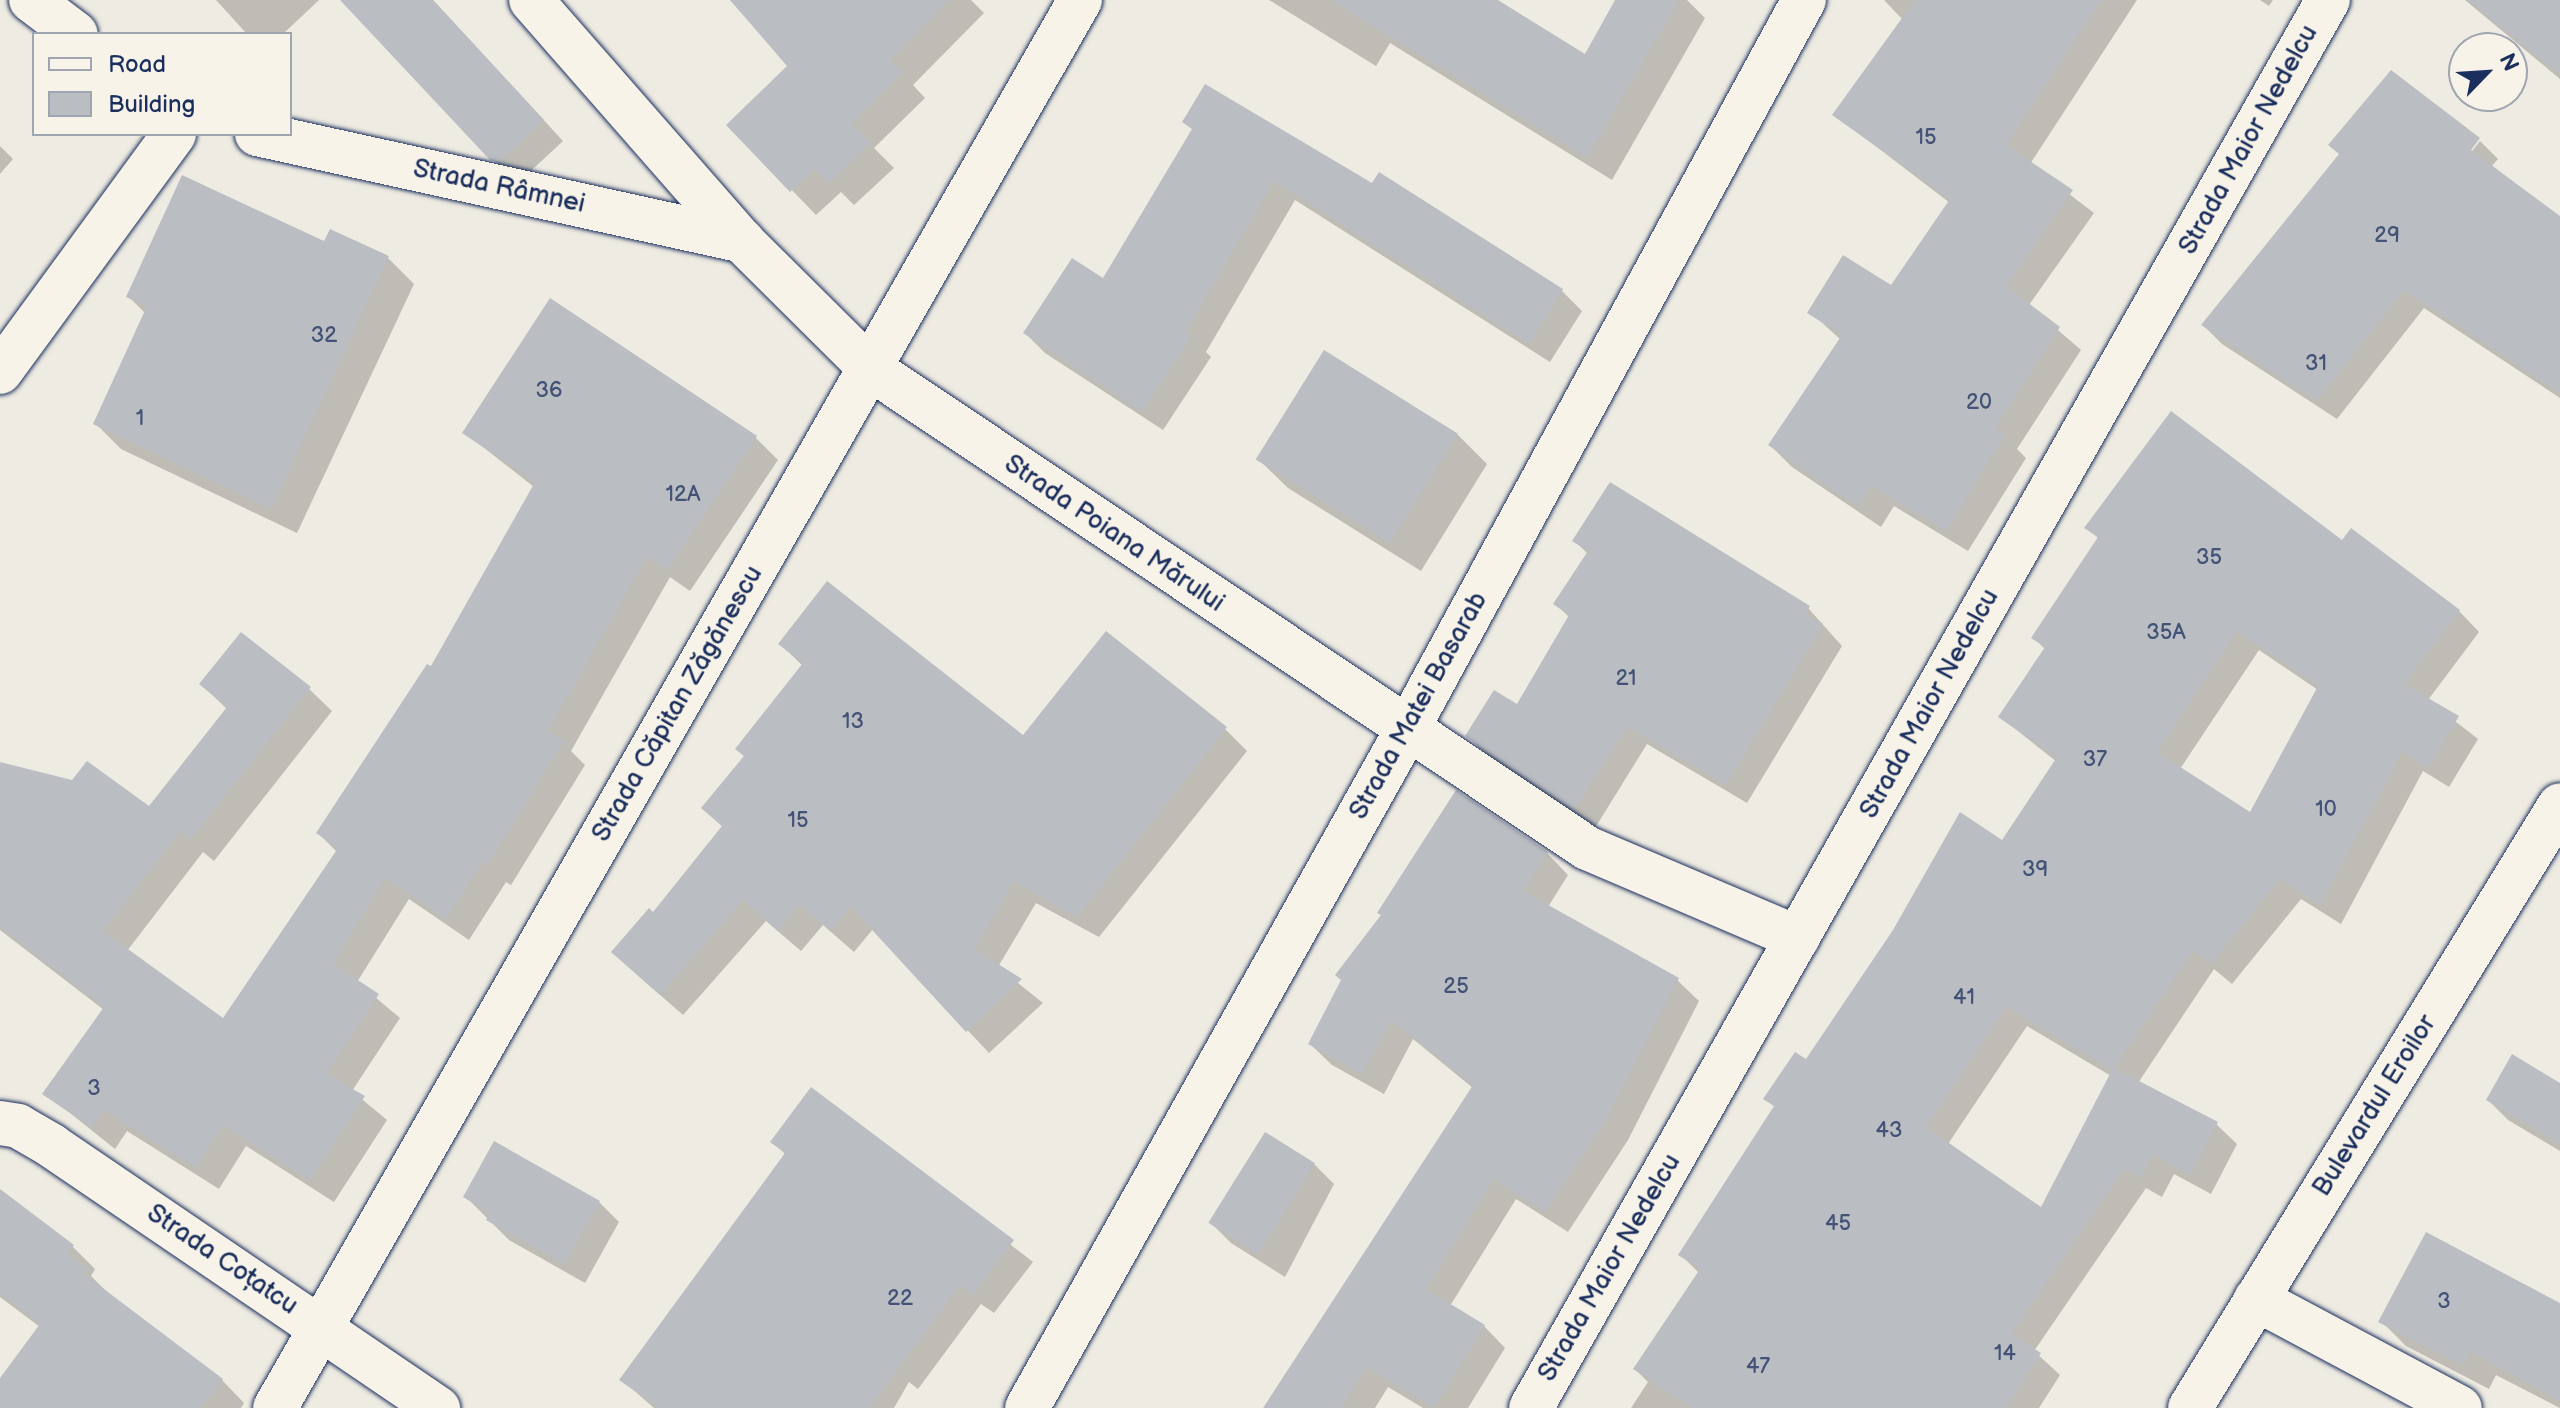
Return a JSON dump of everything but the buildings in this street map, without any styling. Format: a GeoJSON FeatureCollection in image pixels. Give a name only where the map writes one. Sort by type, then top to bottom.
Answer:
{"type":"FeatureCollection","features":[{"type":"Feature","properties":{"kind":"street"},"geometry":{"type":"LineString","coordinates":[[31,0],[73,32]]}},
{"type":"Feature","properties":{"kind":"street","name":"Strada Poiana Mărului"},"geometry":{"type":"LineString","coordinates":[[531,0],[742,241],[871,369],[1587,848],[1798,938]]}},
{"type":"Feature","properties":{"kind":"street","name":"Strada Căpitan Zăgănescu"},"geometry":{"type":"LineString","coordinates":[[275,1408],[319,1326],[871,369],[1080,0]]}},
{"type":"Feature","properties":{"kind":"street","name":"Strada Matei Basarab"},"geometry":{"type":"LineString","coordinates":[[1027,1408],[1408,728],[1804,0]]}},
{"type":"Feature","properties":{"kind":"street","name":"Strada Maior Nedelcu"},"geometry":{"type":"LineString","coordinates":[[1531,1408],[2328,0]]}},
{"type":"Feature","properties":{"kind":"street"},"geometry":{"type":"LineString","coordinates":[[0,372],[173,136]]}},
{"type":"Feature","properties":{"kind":"street","name":"Strada Râmnei"},"geometry":{"type":"LineString","coordinates":[[266,136],[742,241]]}},
{"type":"Feature","properties":{"kind":"street","name":"Bulevardul Eroilor"},"geometry":{"type":"LineString","coordinates":[[2190,1408],[2560,805]]}},
{"type":"Feature","properties":{"kind":"street","name":"Strada Coțatcu"},"geometry":{"type":"LineString","coordinates":[[0,1123],[18,1126],[52,1146],[438,1408]]}},
{"type":"Feature","properties":{"kind":"street"},"geometry":{"type":"LineString","coordinates":[[2256,1299],[2460,1408]]}}]}
